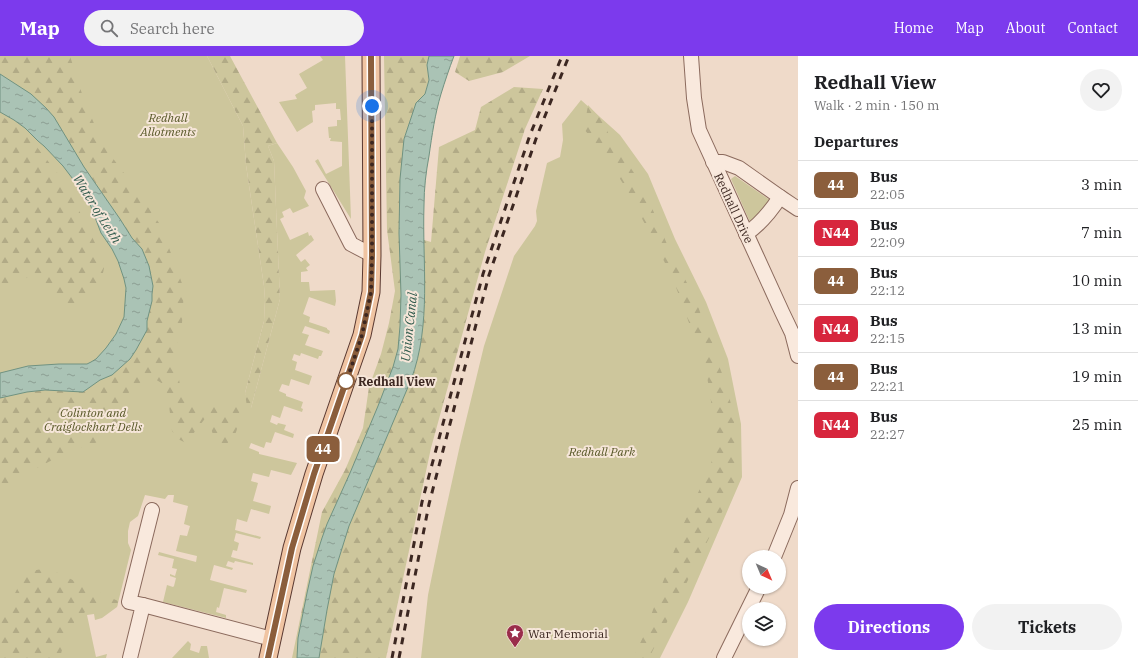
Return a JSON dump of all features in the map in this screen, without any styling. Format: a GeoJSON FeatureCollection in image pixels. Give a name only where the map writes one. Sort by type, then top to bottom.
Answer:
{"type":"FeatureCollection","features":[{"type":"Feature","properties":{"kind":"main road"},"geometry":{"type":"LineString","coordinates":[[268,658],[292,548],[314,474],[362,335],[371,292],[371,56]]}},
{"type":"Feature","properties":{"kind":"street","name":"Redhall Drive"},"geometry":{"type":"LineString","coordinates":[[692,56],[694,98],[699,130],[792,333],[798,356]]}},
{"type":"Feature","properties":{"kind":"street"},"geometry":{"type":"LineString","coordinates":[[713,162],[723,162],[739,168],[798,209]]}},
{"type":"Feature","properties":{"kind":"street"},"geometry":{"type":"LineString","coordinates":[[323,189],[351,244],[372,255]]}},
{"type":"Feature","properties":{"kind":"street"},"geometry":{"type":"LineString","coordinates":[[746,234],[754,229],[780,197]]}},
{"type":"Feature","properties":{"kind":"street"},"geometry":{"type":"LineString","coordinates":[[777,550],[792,515],[798,488]]}},
{"type":"Feature","properties":{"kind":"street"},"geometry":{"type":"LineString","coordinates":[[152,510],[142,529],[129,602],[272,639]]}},
{"type":"Feature","properties":{"kind":"street"},"geometry":{"type":"LineString","coordinates":[[724,658],[756,594]]}},
{"type":"Feature","properties":{"kind":"street"},"geometry":{"type":"LineString","coordinates":[[130,658],[143,605]]}},
{"type":"Feature","properties":{"kind":"green space","name":"Colinton and Craiglockhart Dells"},"geometry":{"type":"Polygon","coordinates":[[[0,56],[207,56],[243,126],[246,165],[264,286],[264,321],[245,393],[251,408],[280,299],[274,161],[268,146],[277,143],[293,167],[306,191],[304,198],[309,206],[293,213],[290,208],[282,212],[284,217],[280,219],[290,240],[308,232],[309,236],[311,235],[314,240],[296,255],[301,262],[305,259],[310,265],[306,268],[308,271],[301,272],[301,282],[309,282],[310,291],[335,290],[335,306],[309,297],[303,314],[310,317],[309,322],[327,328],[330,331],[329,334],[305,326],[302,333],[309,335],[305,345],[323,351],[318,359],[301,353],[300,356],[294,354],[292,360],[297,362],[295,370],[312,376],[309,385],[291,379],[289,386],[282,384],[279,391],[286,394],[286,396],[303,402],[301,408],[303,409],[302,412],[284,406],[280,418],[272,415],[270,422],[277,425],[278,423],[286,425],[284,430],[294,434],[293,438],[275,432],[271,443],[266,442],[264,448],[251,443],[249,448],[259,452],[259,454],[297,463],[291,475],[271,470],[269,477],[253,473],[251,481],[258,483],[253,501],[271,506],[269,514],[251,509],[247,522],[237,519],[235,530],[261,537],[260,539],[236,533],[234,541],[239,543],[237,551],[233,550],[231,557],[253,563],[253,565],[228,561],[226,566],[233,568],[232,570],[214,565],[210,580],[247,590],[246,593],[224,588],[219,608],[217,607],[216,612],[226,615],[226,618],[163,602],[167,585],[173,587],[176,578],[170,576],[170,574],[175,576],[177,569],[172,568],[174,559],[158,555],[159,552],[196,562],[197,556],[176,551],[180,535],[187,536],[190,526],[184,524],[188,506],[173,502],[174,495],[168,495],[165,499],[145,495],[138,516],[130,522],[128,543],[131,550],[117,607],[102,618],[95,620],[94,614],[87,615],[96,657],[107,654],[106,658],[0,658],[0,56]]]}},
{"type":"Feature","properties":{"kind":"green space"},"geometry":{"type":"Polygon","coordinates":[[[0,56],[70,56],[83,97],[103,145],[161,226],[184,289],[182,323],[175,353],[181,392],[201,407],[240,405],[238,425],[234,437],[225,445],[217,447],[207,416],[186,443],[178,439],[172,431],[168,396],[163,384],[150,376],[129,390],[128,417],[124,427],[114,437],[64,454],[3,487],[0,485],[0,398],[45,390],[83,392],[100,380],[112,375],[130,359],[147,330],[147,321],[152,301],[153,286],[149,266],[142,249],[132,238],[84,167],[54,117],[31,94],[0,74],[0,56]]]}},
{"type":"Feature","properties":{"kind":"green space"},"geometry":{"type":"Polygon","coordinates":[[[207,56],[230,56],[277,143],[268,146],[274,161],[280,299],[251,408],[247,407],[245,393],[264,321],[264,286],[246,165],[243,126],[207,56]]]}},
{"type":"Feature","properties":{"kind":"green space"},"geometry":{"type":"Polygon","coordinates":[[[320,56],[345,56],[351,219],[315,161],[318,159],[326,174],[342,166],[342,142],[330,141],[331,138],[329,138],[328,127],[337,126],[337,120],[341,120],[340,109],[336,109],[336,103],[315,105],[315,110],[312,111],[313,122],[297,132],[279,102],[297,99],[295,95],[307,88],[299,74],[323,60],[320,56]]]}},
{"type":"Feature","properties":{"kind":"green space"},"geometry":{"type":"Polygon","coordinates":[[[384,56],[429,56],[427,65],[429,80],[425,94],[416,103],[400,233],[431,242],[439,147],[475,130],[481,107],[514,87],[543,89],[525,129],[485,252],[431,448],[386,658],[292,658],[322,512],[345,470],[363,428],[369,387],[381,354],[395,291],[387,230],[384,56]]]}},
{"type":"Feature","properties":{"kind":"green space"},"geometry":{"type":"Polygon","coordinates":[[[460,56],[530,56],[503,72],[469,81],[455,72],[460,56]]]}},
{"type":"Feature","properties":{"kind":"green space","name":"Redhall Park"},"geometry":{"type":"Polygon","coordinates":[[[581,100],[620,135],[648,174],[675,239],[706,302],[728,359],[741,424],[742,477],[688,602],[660,658],[421,658],[428,595],[460,445],[484,346],[514,256],[537,221],[536,211],[547,163],[560,157],[563,140],[562,124],[581,100]]]}},
{"type":"Feature","properties":{"kind":"green space"},"geometry":{"type":"Polygon","coordinates":[[[588,105],[605,123],[608,133],[634,173],[652,208],[669,249],[696,300],[713,344],[701,351],[696,342],[673,279],[656,245],[627,190],[607,158],[584,129],[588,105]]]}},
{"type":"Feature","properties":{"kind":"green space"},"geometry":{"type":"Polygon","coordinates":[[[0,115],[25,132],[66,184],[95,243],[104,268],[99,292],[71,313],[32,275],[0,292],[0,115]]]}},
{"type":"Feature","properties":{"kind":"green space"},"geometry":{"type":"Polygon","coordinates":[[[735,176],[770,200],[762,212],[750,222],[731,179],[735,176]]]}},
{"type":"Feature","properties":{"kind":"green space"},"geometry":{"type":"Polygon","coordinates":[[[714,353],[727,386],[734,419],[738,476],[729,498],[649,658],[633,658],[644,635],[684,523],[711,465],[716,433],[704,357],[714,353]]]}},
{"type":"Feature","properties":{"kind":"green space"},"geometry":{"type":"Polygon","coordinates":[[[47,568],[118,601],[117,607],[108,605],[92,608],[84,612],[73,624],[65,640],[60,658],[0,658],[0,622],[26,572],[47,568]]]}},
{"type":"Feature","properties":{"kind":"green space"},"geometry":{"type":"Polygon","coordinates":[[[188,641],[191,644],[190,650],[199,653],[201,646],[207,646],[209,658],[172,658],[188,641]]]}},
{"type":"Feature","properties":{"kind":"water","name":"Union Canal"},"geometry":{"type":"Polygon","coordinates":[[[429,56],[454,56],[437,109],[426,174],[424,199],[425,293],[422,337],[418,359],[411,380],[349,526],[334,574],[319,658],[297,658],[298,638],[307,593],[313,566],[322,538],[378,406],[393,367],[398,349],[401,295],[399,233],[400,179],[404,139],[416,103],[425,94],[429,80],[427,65],[429,56]]]}},
{"type":"Feature","properties":{"kind":"water","name":"Water of Leith"},"geometry":{"type":"Polygon","coordinates":[[[0,74],[31,94],[54,117],[84,167],[132,238],[142,249],[149,266],[153,286],[152,301],[147,321],[147,330],[130,359],[112,375],[100,380],[83,392],[45,390],[0,398],[0,373],[28,366],[87,364],[96,359],[116,334],[124,317],[126,288],[118,261],[101,233],[88,199],[63,166],[44,146],[25,128],[0,112],[0,74]]]}},
{"type":"Feature","properties":{"kind":"railway"},"geometry":{"type":"LineString","coordinates":[[392,658],[422,502],[483,274],[530,135],[562,56]]}},
{"type":"Feature","properties":{"kind":"railway"},"geometry":{"type":"LineString","coordinates":[[399,658],[429,504],[489,275],[537,136],[569,56]]}},
{"type":"Feature","properties":{"kind":"bus line","name":"44"},"geometry":{"type":"LineString","coordinates":[[268,658],[292,548],[314,474],[362,335],[371,292],[371,56]]}},
{"type":"Feature","properties":{"kind":"place","name":"Redhall View"},"geometry":{"type":"Point","coordinates":[346,381]}},
{"type":"Feature","properties":{"kind":"place","name":"War Memorial"},"geometry":{"type":"Point","coordinates":[515,648]}},
{"type":"Feature","properties":{"kind":"route"},"geometry":{"type":"LineString","coordinates":[[346,381],[345,386],[362,335],[371,292],[372,106]]}},
{"type":"Feature","properties":{"kind":"park label","name":"Redhall Allotments"},"geometry":{"type":"Point","coordinates":[168,124]}}]}
